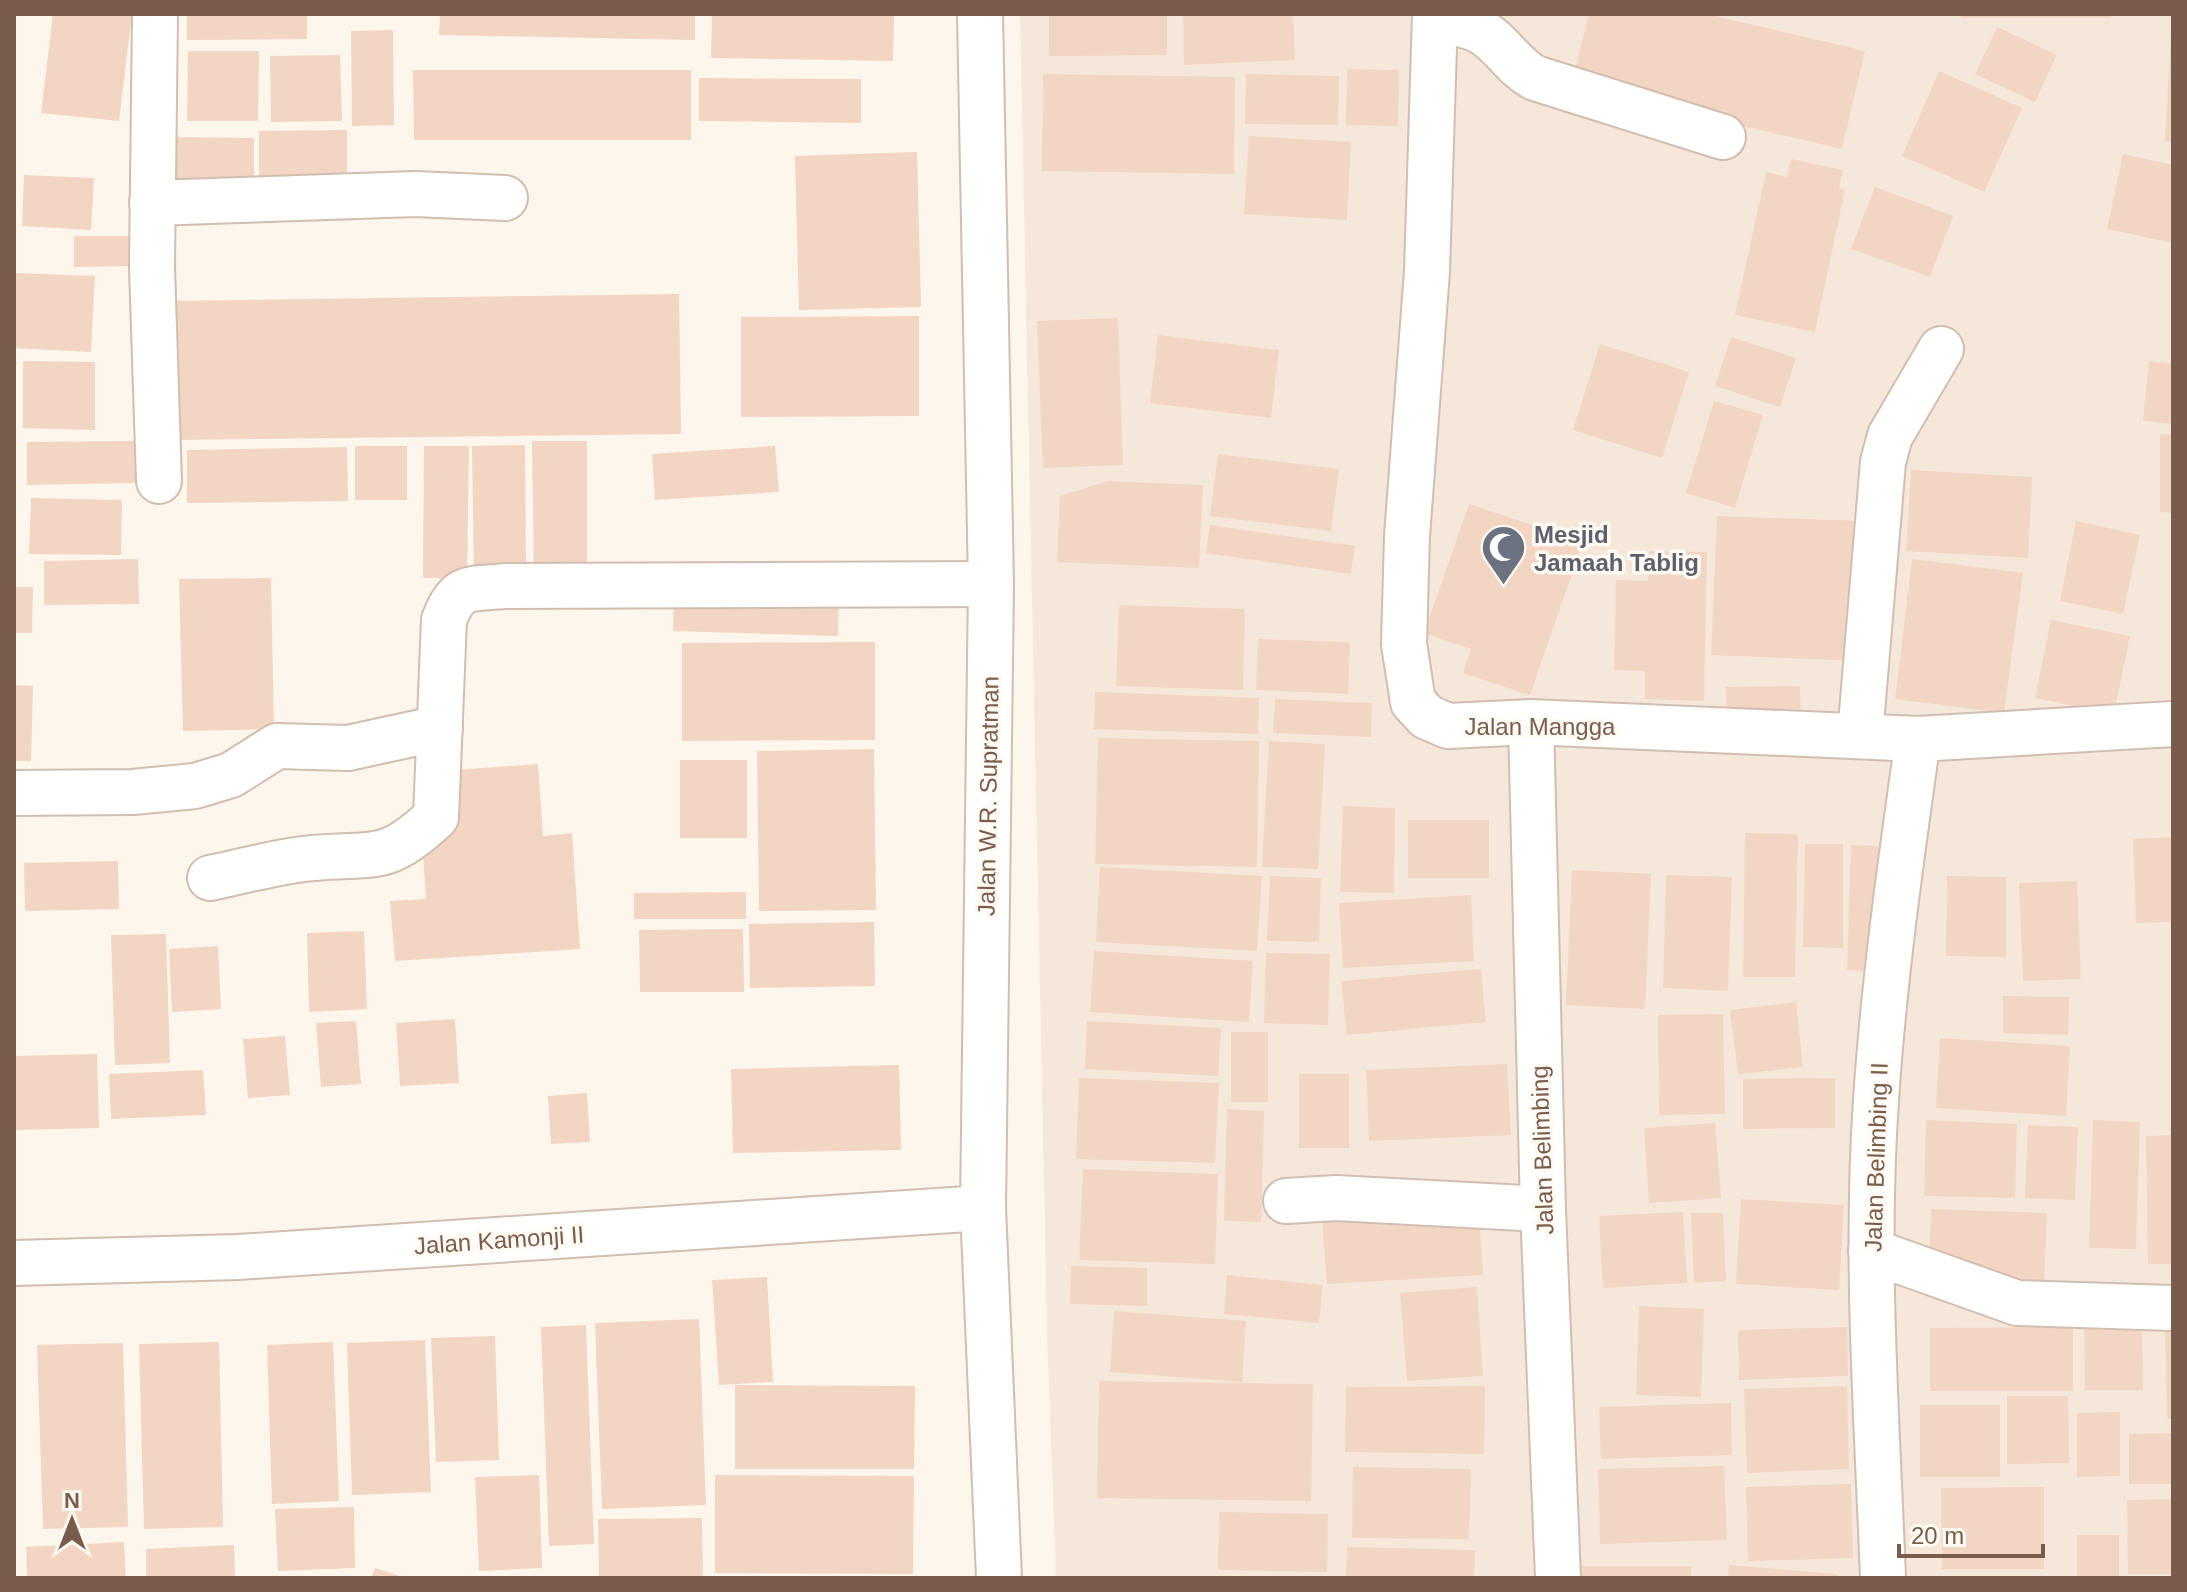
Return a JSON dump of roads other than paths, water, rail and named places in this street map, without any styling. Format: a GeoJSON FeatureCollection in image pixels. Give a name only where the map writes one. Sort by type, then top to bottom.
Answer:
{"type":"FeatureCollection","features":[{"type":"Feature","properties":{"kind":"street"},"geometry":{"type":"LineString","coordinates":[[155,14],[152,203],[159,481]]}},
{"type":"Feature","properties":{"kind":"street","name":"Jalan W.R. Supratman"},"geometry":{"type":"LineString","coordinates":[[980,14],[991,584],[983,1208],[999,1578]]}},
{"type":"Feature","properties":{"kind":"street"},"geometry":{"type":"LineString","coordinates":[[1435,17],[1477,29],[1492,39],[1522,71],[1535,78],[1723,137]]}},
{"type":"Feature","properties":{"kind":"street","name":"Jalan Mangga"},"geometry":{"type":"LineString","coordinates":[[1435,17],[1427,271],[1407,536],[1404,644],[1413,702],[1427,717],[1448,726],[1531,722],[1918,739],[2173,724]]}},
{"type":"Feature","properties":{"kind":"street"},"geometry":{"type":"LineString","coordinates":[[152,203],[416,194],[505,198]]}},
{"type":"Feature","properties":{"kind":"street"},"geometry":{"type":"LineString","coordinates":[[1860,736],[1883,462],[1890,436],[1941,349]]}},
{"type":"Feature","properties":{"kind":"street"},"geometry":{"type":"LineString","coordinates":[[210,878],[312,858],[375,857],[409,842],[436,817],[444,620],[453,597],[461,590],[521,586],[991,584]]}},
{"type":"Feature","properties":{"kind":"street","name":"Jalan Belimbing"},"geometry":{"type":"LineString","coordinates":[[1531,722],[1543,1209],[1558,1578]]}},
{"type":"Feature","properties":{"kind":"street"},"geometry":{"type":"LineString","coordinates":[[14,793],[133,792],[195,786],[231,775],[277,746],[348,748],[440,728]]}},
{"type":"Feature","properties":{"kind":"street","name":"Jalan Belimbing II"},"geometry":{"type":"LineString","coordinates":[[1883,1578],[1871,1251],[1875,1101],[1901,856],[1918,739]]}},
{"type":"Feature","properties":{"kind":"street"},"geometry":{"type":"LineString","coordinates":[[1286,1201],[1336,1198],[1543,1209]]}},
{"type":"Feature","properties":{"kind":"street","name":"Jalan Kamonji II"},"geometry":{"type":"LineString","coordinates":[[14,1263],[238,1257],[983,1208]]}},
{"type":"Feature","properties":{"kind":"street"},"geometry":{"type":"LineString","coordinates":[[1871,1251],[2017,1303],[2173,1308]]}},
{"type":"Feature","properties":{"kind":"place","name":"Mesjid Jamaah Tablig"},"geometry":{"type":"Point","coordinates":[1503,587]}}]}
